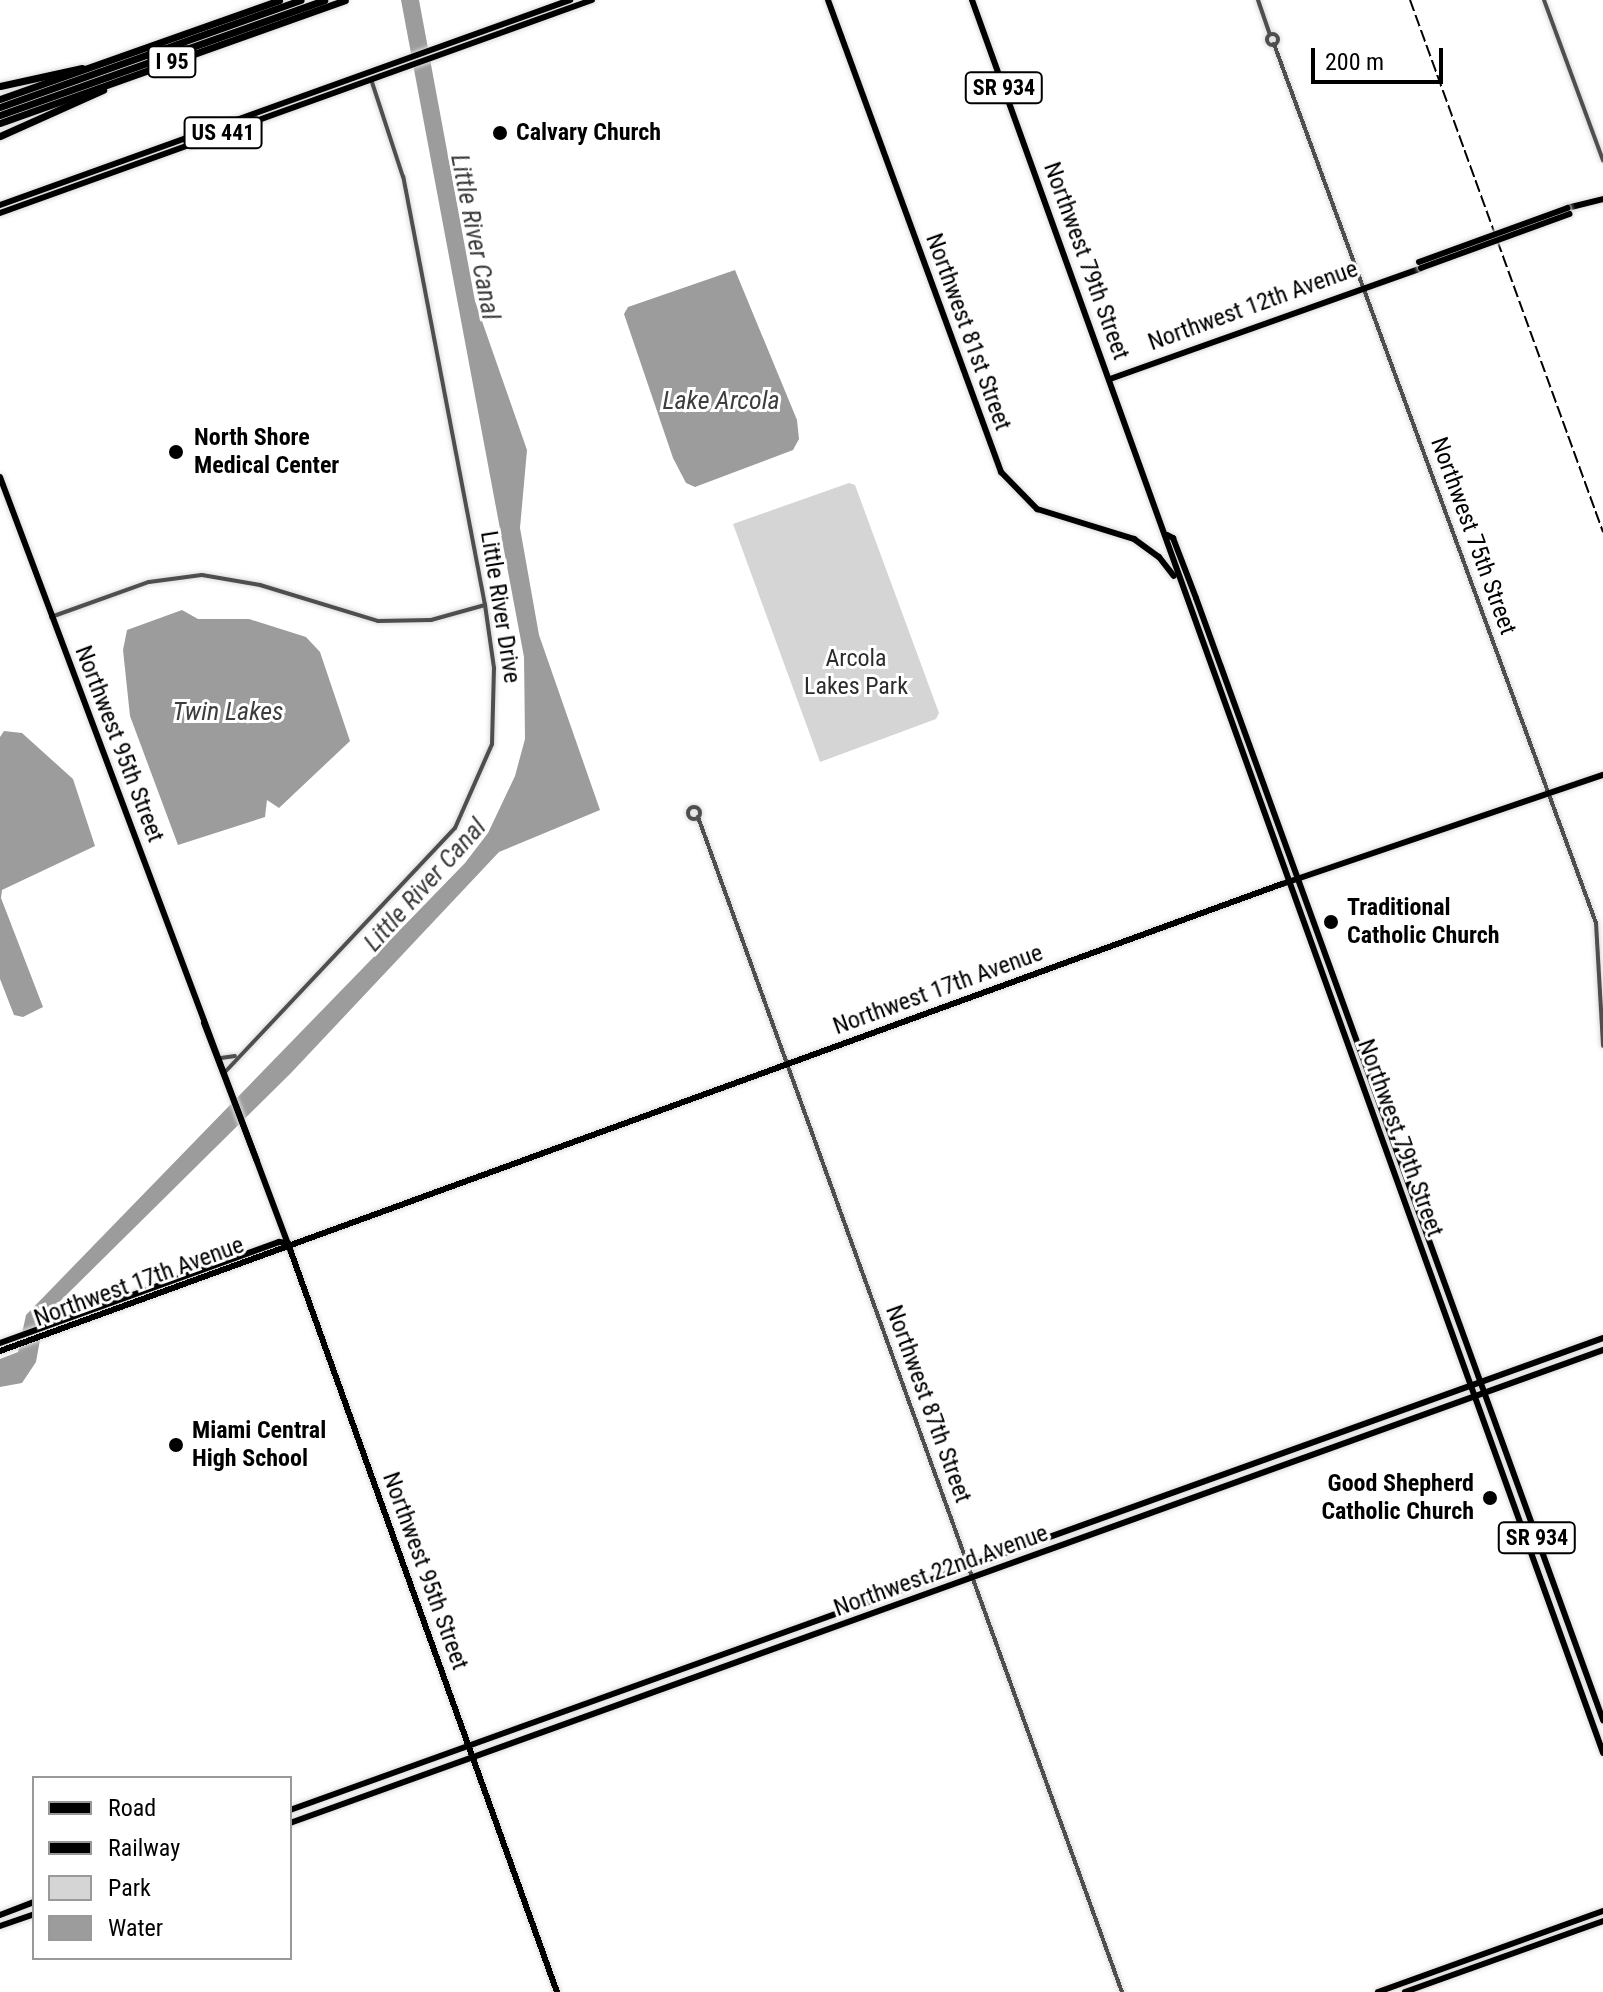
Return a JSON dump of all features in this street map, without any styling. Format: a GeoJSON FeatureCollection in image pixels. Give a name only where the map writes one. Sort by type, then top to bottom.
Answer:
{"type":"FeatureCollection","features":[{"type":"Feature","properties":{"kind":"highway","name":"I 95"},"geometry":{"type":"LineString","coordinates":[[0,99],[279,0]]}},
{"type":"Feature","properties":{"kind":"highway"},"geometry":{"type":"LineString","coordinates":[[0,107],[300,0]]}},
{"type":"Feature","properties":{"kind":"highway"},"geometry":{"type":"LineString","coordinates":[[0,115],[324,0]]}},
{"type":"Feature","properties":{"kind":"highway","name":"I 95"},"geometry":{"type":"LineString","coordinates":[[0,123],[345,0]]}},
{"type":"Feature","properties":{"kind":"highway"},"geometry":{"type":"LineString","coordinates":[[0,86],[84,68]]}},
{"type":"Feature","properties":{"kind":"highway"},"geometry":{"type":"LineString","coordinates":[[0,136],[111,84]]}},
{"type":"Feature","properties":{"kind":"main road","name":"US 441"},"geometry":{"type":"LineString","coordinates":[[0,209],[47,197],[570,0]]}},
{"type":"Feature","properties":{"kind":"main road","name":"US 441"},"geometry":{"type":"LineString","coordinates":[[430,54],[592,0]]}},
{"type":"Feature","properties":{"kind":"main road","name":"Northwest 81st Street"},"geometry":{"type":"LineString","coordinates":[[828,0],[1001,472],[1020,496],[1046,514],[1144,545],[1179,583]]}},
{"type":"Feature","properties":{"kind":"main road","name":"Northwest 79th Street"},"geometry":{"type":"LineString","coordinates":[[972,0],[1167,535],[1179,583],[1603,1753]]}},
{"type":"Feature","properties":{"kind":"main road","name":"US 441"},"geometry":{"type":"LineString","coordinates":[[0,209],[69,180],[370,76]]}},
{"type":"Feature","properties":{"kind":"main road"},"geometry":{"type":"LineString","coordinates":[[47,197],[69,180]]}},
{"type":"Feature","properties":{"kind":"main road","name":"Northwest 12th Avenue"},"geometry":{"type":"LineString","coordinates":[[1110,379],[1603,199]]}},
{"type":"Feature","properties":{"kind":"main road","name":"Northwest 95th Street"},"geometry":{"type":"LineString","coordinates":[[0,477],[288,1243],[557,1992]]}},
{"type":"Feature","properties":{"kind":"main road","name":"Northwest 79th Street"},"geometry":{"type":"LineString","coordinates":[[1167,535],[1178,551],[1603,1720]]}},
{"type":"Feature","properties":{"kind":"main road","name":"Northwest 17th Avenue"},"geometry":{"type":"LineString","coordinates":[[0,1351],[199,1271],[288,1243],[1288,882],[1603,775]]}},
{"type":"Feature","properties":{"kind":"main road","name":"Northwest 95th Street"},"geometry":{"type":"LineString","coordinates":[[204,1023],[226,1071],[233,1099]]}},
{"type":"Feature","properties":{"kind":"main road"},"geometry":{"type":"LineString","coordinates":[[1400,1194],[1411,1190]]}},
{"type":"Feature","properties":{"kind":"main road","name":"Northwest 17th Avenue"},"geometry":{"type":"LineString","coordinates":[[0,1343],[48,1325],[205,1277],[288,1243]]}},
{"type":"Feature","properties":{"kind":"main road"},"geometry":{"type":"LineString","coordinates":[[199,1271],[205,1277]]}},
{"type":"Feature","properties":{"kind":"main road"},"geometry":{"type":"LineString","coordinates":[[173,1288],[188,1275]]}},
{"type":"Feature","properties":{"kind":"main road"},"geometry":{"type":"LineString","coordinates":[[1451,1332],[1460,1328]]}},
{"type":"Feature","properties":{"kind":"main road","name":"Northwest 22nd Avenue"},"geometry":{"type":"LineString","coordinates":[[292,1809],[1603,1338]]}},
{"type":"Feature","properties":{"kind":"main road","name":"Northwest 22nd Avenue"},"geometry":{"type":"LineString","coordinates":[[292,1822],[1603,1350]]}},
{"type":"Feature","properties":{"kind":"main road"},"geometry":{"type":"LineString","coordinates":[[1494,1452],[1514,1476]]}},
{"type":"Feature","properties":{"kind":"main road"},"geometry":{"type":"LineString","coordinates":[[1540,1580],[1551,1576]]}},
{"type":"Feature","properties":{"kind":"main road"},"geometry":{"type":"LineString","coordinates":[[1586,1707],[1597,1703]]}},
{"type":"Feature","properties":{"kind":"main road"},"geometry":{"type":"LineString","coordinates":[[0,1915],[32,1903]]}},
{"type":"Feature","properties":{"kind":"main road"},"geometry":{"type":"LineString","coordinates":[[1378,1992],[1603,1911]]}},
{"type":"Feature","properties":{"kind":"main road"},"geometry":{"type":"LineString","coordinates":[[0,1926],[32,1915]]}},
{"type":"Feature","properties":{"kind":"main road"},"geometry":{"type":"LineString","coordinates":[[1404,1992],[1603,1921]]}},
{"type":"Feature","properties":{"kind":"main road"},"geometry":{"type":"LineString","coordinates":[[1543,1942],[1574,1922]]}},
{"type":"Feature","properties":{"kind":"main road"},"geometry":{"type":"LineString","coordinates":[[1521,1950],[1532,1936]]}},
{"type":"Feature","properties":{"kind":"main road"},"geometry":{"type":"LineString","coordinates":[[1450,1976],[1455,1964]]}},
{"type":"Feature","properties":{"kind":"main road"},"geometry":{"type":"LineString","coordinates":[[1414,1989],[1444,1968]]}},
{"type":"Feature","properties":{"kind":"main road"},"geometry":{"type":"LineString","coordinates":[[1404,1992],[1407,1981]]}},
{"type":"Feature","properties":{"kind":"street","name":"Northwest 75th Street"},"geometry":{"type":"LineString","coordinates":[[1258,0],[1270,34],[1267,41],[1274,44],[1600,942],[1603,1046]]}},
{"type":"Feature","properties":{"kind":"street"},"geometry":{"type":"LineString","coordinates":[[1544,0],[1603,160]]}},
{"type":"Feature","properties":{"kind":"street","name":"Little River Drive"},"geometry":{"type":"LineString","coordinates":[[226,1071],[237,1055],[455,828],[492,744],[494,668],[485,605],[403,177],[370,76]]}},
{"type":"Feature","properties":{"kind":"street"},"geometry":{"type":"LineString","coordinates":[[51,617],[149,582],[202,575],[260,585],[378,621],[431,620],[485,605]]}},
{"type":"Feature","properties":{"kind":"street","name":"Northwest 87th Street"},"geometry":{"type":"LineString","coordinates":[[696,818],[1122,1992]]}},
{"type":"Feature","properties":{"kind":"street"},"geometry":{"type":"LineString","coordinates":[[221,1058],[237,1055]]}},
{"type":"Feature","properties":{"kind":"green space","name":"Arcola Lakes Park"},"geometry":{"type":"Polygon","coordinates":[[[849,483],[855,485],[939,713],[936,719],[820,762],[733,524],[849,483]]]}},
{"type":"Feature","properties":{"kind":"water"},"geometry":{"type":"Polygon","coordinates":[[[401,0],[419,0],[475,301],[527,450],[520,528],[539,635],[600,810],[499,852],[291,1073],[44,1317],[36,1362],[22,1383],[0,1387],[0,1359],[18,1352],[26,1315],[465,863],[488,833],[515,776],[525,739],[524,657],[401,0]]]}},
{"type":"Feature","properties":{"kind":"water","name":"Lake Arcola"},"geometry":{"type":"Polygon","coordinates":[[[735,270],[797,420],[799,439],[793,450],[695,487],[686,483],[673,458],[624,314],[628,307],[735,270]]]}},
{"type":"Feature","properties":{"kind":"water","name":"Twin Lakes"},"geometry":{"type":"Polygon","coordinates":[[[182,610],[198,619],[249,619],[306,637],[320,652],[350,741],[279,808],[267,800],[265,817],[178,845],[130,716],[123,650],[127,630],[182,610]]]}},
{"type":"Feature","properties":{"kind":"water"},"geometry":{"type":"Polygon","coordinates":[[[4,731],[22,733],[73,779],[95,846],[2,890],[1,898],[43,1007],[23,1017],[14,1015],[0,979],[0,737],[4,731]]]}},
{"type":"Feature","properties":{"kind":"railway"},"geometry":{"type":"LineString","coordinates":[[1410,0],[1603,532]]}},
{"type":"Feature","properties":{"kind":"place","name":"Calvary Church"},"geometry":{"type":"Point","coordinates":[500,133]}},
{"type":"Feature","properties":{"kind":"place","name":"North Shore Medical Center"},"geometry":{"type":"Point","coordinates":[176,452]}},
{"type":"Feature","properties":{"kind":"place","name":"Traditional Catholic Church"},"geometry":{"type":"Point","coordinates":[1331,922]}},
{"type":"Feature","properties":{"kind":"place","name":"Miami Central High School"},"geometry":{"type":"Point","coordinates":[176,1445]}},
{"type":"Feature","properties":{"kind":"place","name":"Good Shepherd Catholic Church"},"geometry":{"type":"Point","coordinates":[1490,1498]}},
{"type":"Feature","properties":{"kind":"water label","name":"Little River Canal"},"geometry":{"type":"Point","coordinates":[475,237]}},
{"type":"Feature","properties":{"kind":"water label","name":"Little River Canal"},"geometry":{"type":"Point","coordinates":[425,885]}}]}
